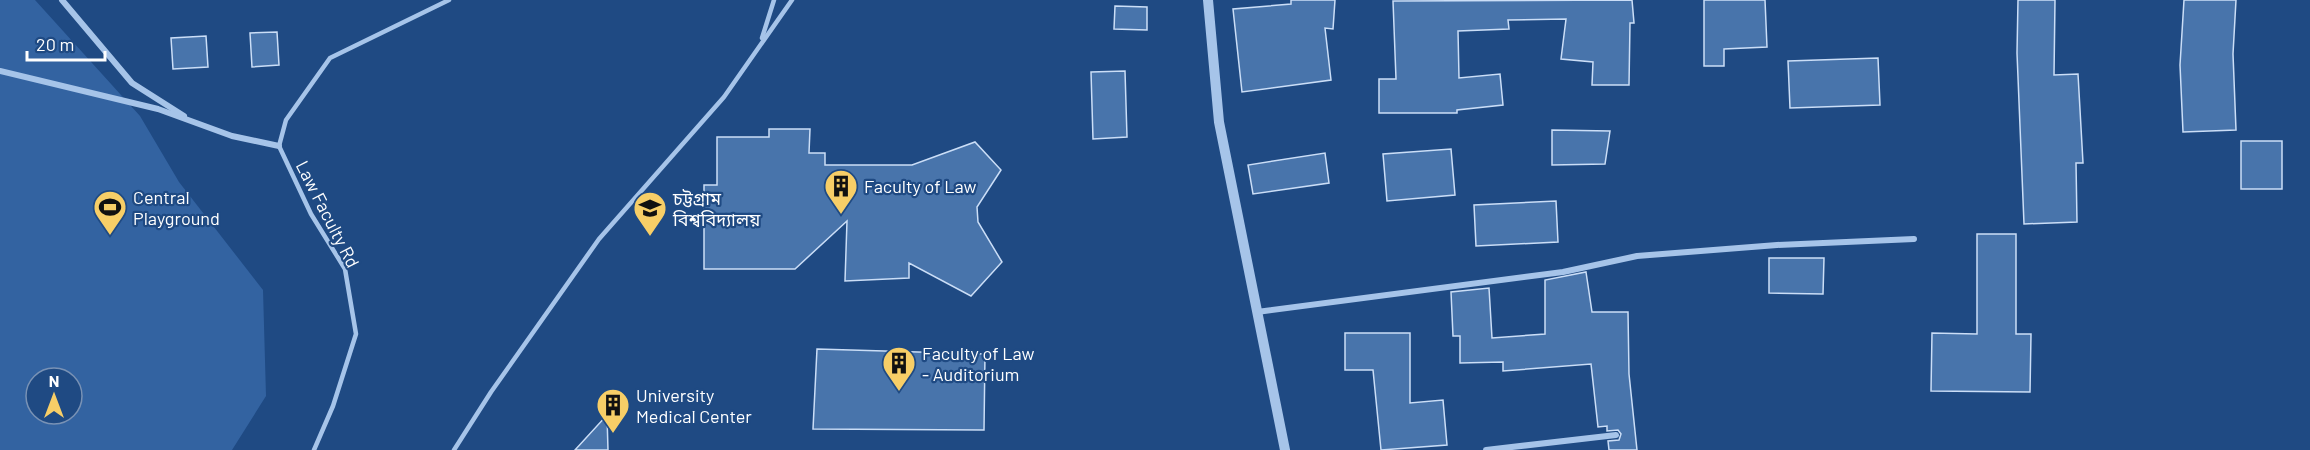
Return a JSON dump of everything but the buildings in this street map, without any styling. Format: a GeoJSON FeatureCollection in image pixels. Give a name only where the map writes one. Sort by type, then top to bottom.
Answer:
{"type":"FeatureCollection","features":[{"type":"Feature","properties":{"kind":"street"},"geometry":{"type":"LineString","coordinates":[[62,0],[132,83],[197,123],[279,146]]}},
{"type":"Feature","properties":{"kind":"street"},"geometry":{"type":"LineString","coordinates":[[1208,0],[1219,122],[1286,450]]}},
{"type":"Feature","properties":{"kind":"street"},"geometry":{"type":"LineString","coordinates":[[0,71],[158,109],[232,136],[279,146]]}},
{"type":"Feature","properties":{"kind":"street"},"geometry":{"type":"LineString","coordinates":[[1257,312],[1563,272],[1637,256],[1777,245],[1914,239]]}},
{"type":"Feature","properties":{"kind":"street"},"geometry":{"type":"LineString","coordinates":[[1486,450],[1616,435]]}},
{"type":"Feature","properties":{"kind":"lane","name":"Law Faculty Rd"},"geometry":{"type":"LineString","coordinates":[[314,450],[333,406],[356,333],[345,269],[311,214],[279,146],[286,120],[330,58],[449,0]]}},
{"type":"Feature","properties":{"kind":"lane"},"geometry":{"type":"LineString","coordinates":[[759,46],[774,0]]}},
{"type":"Feature","properties":{"kind":"lane"},"geometry":{"type":"LineString","coordinates":[[454,450],[491,392],[599,239],[724,97],[792,0]]}},
{"type":"Feature","properties":{"kind":"shaded area","name":"Central Playground"},"geometry":{"type":"Polygon","coordinates":[[[0,0],[35,0],[140,116],[179,182],[263,290],[266,396],[232,450],[0,450],[0,0]]]}},
{"type":"Feature","properties":{"kind":"place","name":"Faculty of Law"},"geometry":{"type":"Point","coordinates":[841,215]}},
{"type":"Feature","properties":{"kind":"place","name":"Central Playground"},"geometry":{"type":"Point","coordinates":[110,236]}},
{"type":"Feature","properties":{"kind":"place","name":"চট্টগ্রাম বিশ্ববিদ্যালয়"},"geometry":{"type":"Point","coordinates":[650,237]}},
{"type":"Feature","properties":{"kind":"place","name":"Faculty of Law - Auditorium"},"geometry":{"type":"Point","coordinates":[899,392]}},
{"type":"Feature","properties":{"kind":"place","name":"University Medical Center"},"geometry":{"type":"Point","coordinates":[613,434]}}]}
